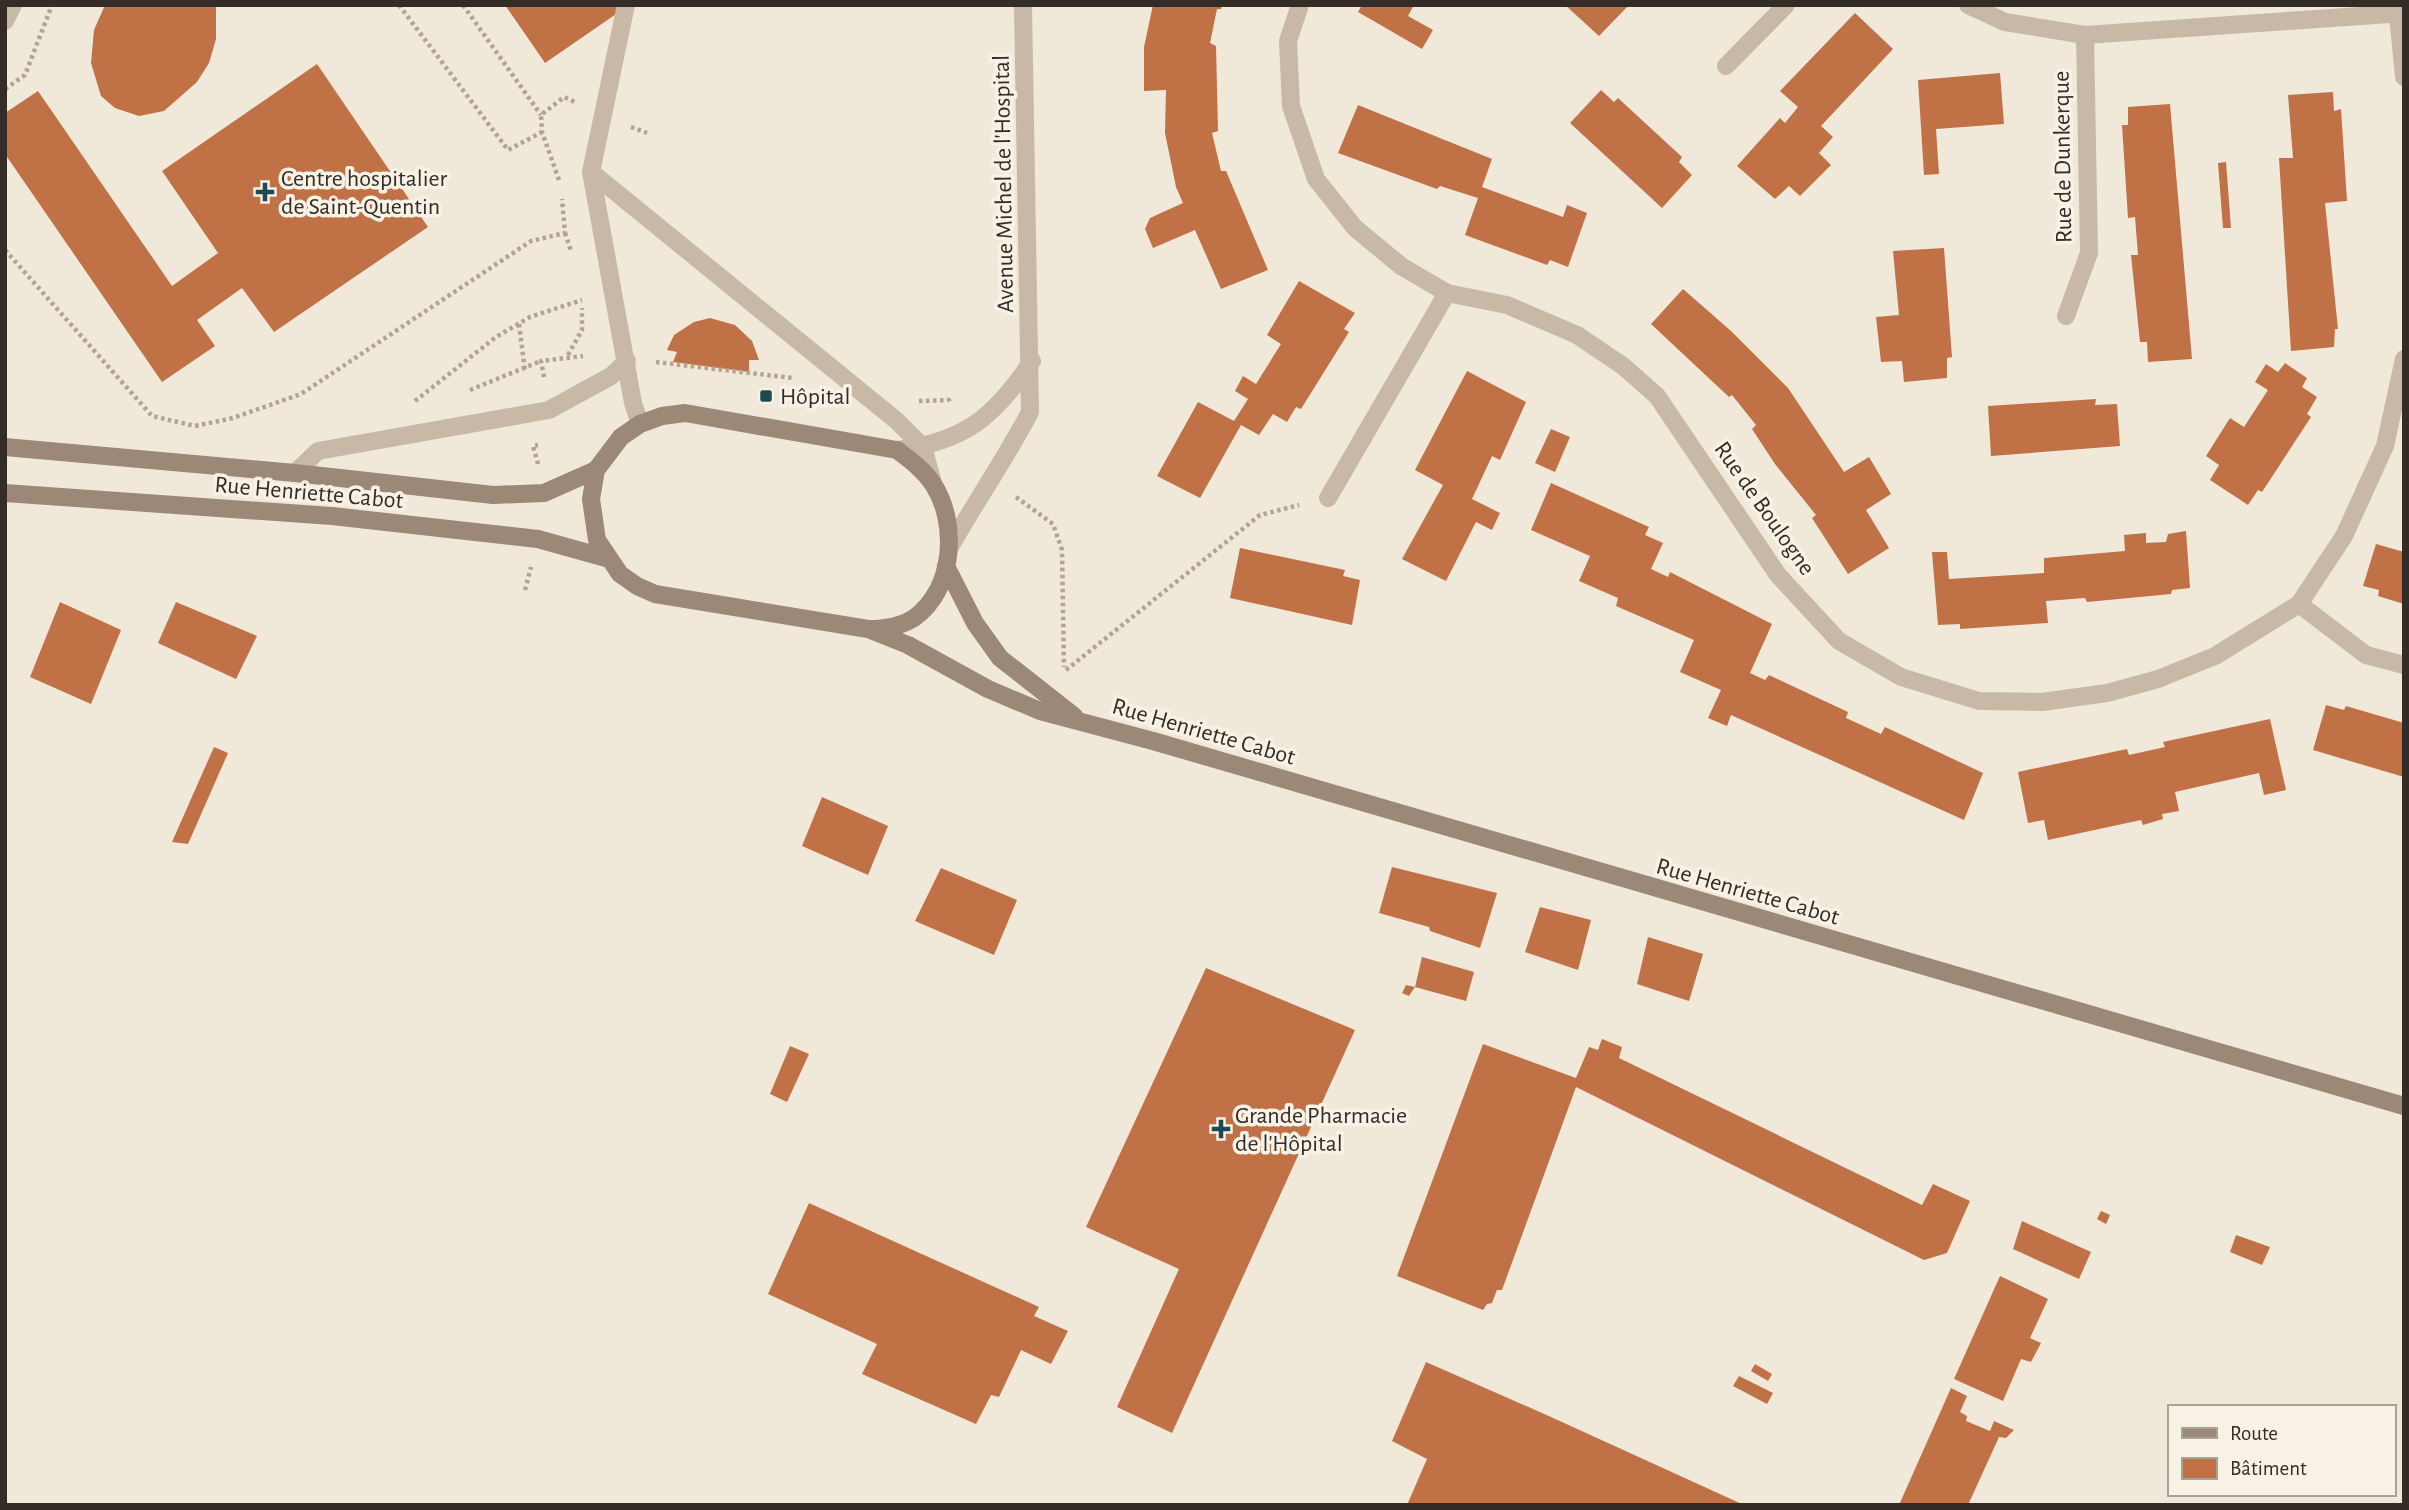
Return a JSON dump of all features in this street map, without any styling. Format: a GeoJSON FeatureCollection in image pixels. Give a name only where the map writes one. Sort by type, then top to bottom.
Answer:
{"type":"FeatureCollection","features":[{"type":"Feature","properties":{"kind":"street"},"geometry":{"type":"LineString","coordinates":[[5,21],[13,5]]}},
{"type":"Feature","properties":{"kind":"street"},"geometry":{"type":"LineString","coordinates":[[626,5],[591,172],[633,402],[640,424]]}},
{"type":"Feature","properties":{"kind":"street","name":"Avenue Michel de l'Hospital"},"geometry":{"type":"LineString","coordinates":[[950,547],[1030,412],[1032,361],[1023,5]]}},
{"type":"Feature","properties":{"kind":"street","name":"Rue de Boulogne"},"geometry":{"type":"LineString","coordinates":[[1300,5],[1288,41],[1291,106],[1316,179],[1355,228],[1401,266],[1447,293],[1507,305],[1577,335],[1623,366],[1657,396],[1778,575],[1839,641],[1901,677],[1979,701],[2042,702],[2107,693],[2158,679],[2215,656],[2299,604],[2344,536],[2385,446],[2404,359]]}},
{"type":"Feature","properties":{"kind":"street"},"geometry":{"type":"LineString","coordinates":[[1726,66],[1786,5]]}},
{"type":"Feature","properties":{"kind":"street","name":"Rue de Dunkerque"},"geometry":{"type":"LineString","coordinates":[[1968,5],[2005,22],[2085,35],[2400,10]]}},
{"type":"Feature","properties":{"kind":"street"},"geometry":{"type":"LineString","coordinates":[[2400,10],[2404,76]]}},
{"type":"Feature","properties":{"kind":"street","name":"Rue de Dunkerque"},"geometry":{"type":"LineString","coordinates":[[2066,316],[2089,253],[2085,35]]}},
{"type":"Feature","properties":{"kind":"street"},"geometry":{"type":"LineString","coordinates":[[591,172],[832,367],[923,447],[933,483],[943,503],[950,547],[939,585],[915,617],[890,629],[868,629],[655,594],[620,574],[597,540],[592,520],[596,470],[621,437],[640,424],[662,416],[685,413],[897,450],[923,447],[965,432],[1007,398],[1032,361]]}},
{"type":"Feature","properties":{"kind":"street"},"geometry":{"type":"LineString","coordinates":[[1328,498],[1447,293]]}},
{"type":"Feature","properties":{"kind":"street"},"geometry":{"type":"LineString","coordinates":[[295,473],[318,451],[548,410],[611,376],[627,361]]}},
{"type":"Feature","properties":{"kind":"street","name":"Rue Henriette Cabot"},"geometry":{"type":"LineString","coordinates":[[5,447],[295,473],[493,495],[544,493],[596,470]]}},
{"type":"Feature","properties":{"kind":"street"},"geometry":{"type":"LineString","coordinates":[[897,450],[919,467],[933,483]]}},
{"type":"Feature","properties":{"kind":"street","name":"Rue Henriette Cabot"},"geometry":{"type":"LineString","coordinates":[[5,494],[332,516],[538,539],[607,558]]}},
{"type":"Feature","properties":{"kind":"street","name":"Rue Henriette Cabot"},"geometry":{"type":"LineString","coordinates":[[946,566],[975,623],[1000,658],[1079,720]]}},
{"type":"Feature","properties":{"kind":"street"},"geometry":{"type":"LineString","coordinates":[[2299,604],[2366,655],[2404,665]]}},
{"type":"Feature","properties":{"kind":"street","name":"Rue Henriette Cabot"},"geometry":{"type":"LineString","coordinates":[[868,629],[946,663],[988,689],[1040,711],[1079,720],[2404,1106]]}},
{"type":"Feature","properties":{"kind":"path"},"geometry":{"type":"LineString","coordinates":[[5,89],[25,75],[52,5]]}},
{"type":"Feature","properties":{"kind":"path"},"geometry":{"type":"LineString","coordinates":[[399,5],[508,150],[542,132]]}},
{"type":"Feature","properties":{"kind":"path"},"geometry":{"type":"LineString","coordinates":[[463,5],[541,115]]}},
{"type":"Feature","properties":{"kind":"path"},"geometry":{"type":"LineString","coordinates":[[560,186],[565,233],[573,256]]}},
{"type":"Feature","properties":{"kind":"path"},"geometry":{"type":"LineString","coordinates":[[5,250],[152,416],[195,426],[233,418],[300,394],[531,241],[565,233]]}},
{"type":"Feature","properties":{"kind":"path"},"geometry":{"type":"LineString","coordinates":[[568,355],[582,331],[581,290]]}},
{"type":"Feature","properties":{"kind":"path"},"geometry":{"type":"LineString","coordinates":[[409,407],[496,337],[519,324],[582,300]]}},
{"type":"Feature","properties":{"kind":"path"},"geometry":{"type":"LineString","coordinates":[[519,324],[525,370]]}},
{"type":"Feature","properties":{"kind":"path"},"geometry":{"type":"LineString","coordinates":[[462,393],[525,370],[541,361]]}},
{"type":"Feature","properties":{"kind":"path"},"geometry":{"type":"LineString","coordinates":[[1074,677],[1064,672],[1260,515],[1328,498]]}},
{"type":"Feature","properties":{"kind":"building"},"geometry":{"type":"Polygon","coordinates":[[[105,5],[216,5],[216,39],[209,63],[197,82],[164,111],[139,116],[115,108],[101,96],[91,63],[94,30],[105,5]]]}},
{"type":"Feature","properties":{"kind":"building"},"geometry":{"type":"Polygon","coordinates":[[[505,5],[615,5],[619,12],[545,63],[505,5]]]}},
{"type":"Feature","properties":{"kind":"building"},"geometry":{"type":"Polygon","coordinates":[[[1153,5],[1222,5],[1221,9],[1217,9],[1210,43],[1216,46],[1218,131],[1212,133],[1221,171],[1226,171],[1268,270],[1221,289],[1195,230],[1153,248],[1145,229],[1150,218],[1183,203],[1176,187],[1165,133],[1166,90],[1144,91],[1144,47],[1153,5]]]}},
{"type":"Feature","properties":{"kind":"building"},"geometry":{"type":"Polygon","coordinates":[[[1362,5],[1414,5],[1408,16],[1433,30],[1422,49],[1358,12],[1362,5]]]}},
{"type":"Feature","properties":{"kind":"building"},"geometry":{"type":"Polygon","coordinates":[[[1565,5],[1629,5],[1599,36],[1565,5]]]}},
{"type":"Feature","properties":{"kind":"building"},"geometry":{"type":"Polygon","coordinates":[[[1855,13],[1893,49],[1821,126],[1833,137],[1819,153],[1831,165],[1800,196],[1789,186],[1775,199],[1737,166],[1780,118],[1785,123],[1798,107],[1780,91],[1855,13]]]}},
{"type":"Feature","properties":{"kind":"building"},"geometry":{"type":"Polygon","coordinates":[[[317,64],[428,227],[274,332],[242,288],[197,320],[215,346],[162,382],[5,154],[5,113],[38,91],[172,286],[218,253],[162,171],[317,64]]]}},
{"type":"Feature","properties":{"kind":"building"},"geometry":{"type":"Polygon","coordinates":[[[2000,73],[2004,124],[1936,129],[1939,174],[1924,175],[1918,80],[2000,73]]]}},
{"type":"Feature","properties":{"kind":"building"},"geometry":{"type":"Polygon","coordinates":[[[1601,90],[1614,102],[1618,98],[1682,157],[1679,162],[1692,175],[1662,208],[1570,123],[1601,90]]]}},
{"type":"Feature","properties":{"kind":"building"},"geometry":{"type":"Polygon","coordinates":[[[2333,92],[2334,111],[2341,109],[2347,201],[2325,203],[2338,329],[2335,329],[2334,347],[2291,351],[2279,158],[2293,158],[2288,95],[2333,92]]]}},
{"type":"Feature","properties":{"kind":"building"},"geometry":{"type":"Polygon","coordinates":[[[2170,104],[2192,359],[2148,362],[2147,342],[2140,342],[2131,255],[2138,255],[2135,217],[2128,218],[2122,125],[2128,125],[2128,107],[2170,104]]]}},
{"type":"Feature","properties":{"kind":"building"},"geometry":{"type":"Polygon","coordinates":[[[1358,105],[1492,159],[1482,187],[1563,217],[1567,205],[1587,213],[1568,267],[1550,260],[1547,265],[1465,235],[1478,198],[1440,186],[1437,189],[1338,153],[1358,105]]]}},
{"type":"Feature","properties":{"kind":"building"},"geometry":{"type":"Polygon","coordinates":[[[2226,162],[2231,228],[2223,228],[2218,163],[2226,162]]]}},
{"type":"Feature","properties":{"kind":"building"},"geometry":{"type":"Polygon","coordinates":[[[1944,248],[1952,357],[1947,358],[1947,378],[1904,382],[1902,361],[1881,362],[1876,317],[1899,315],[1893,251],[1944,248]]]}},
{"type":"Feature","properties":{"kind":"building"},"geometry":{"type":"Polygon","coordinates":[[[1299,281],[1355,313],[1344,329],[1349,332],[1301,409],[1296,407],[1287,422],[1273,414],[1259,435],[1241,425],[1200,498],[1157,476],[1198,402],[1234,421],[1248,399],[1235,391],[1243,376],[1256,384],[1281,344],[1267,335],[1299,281]]]}},
{"type":"Feature","properties":{"kind":"building"},"geometry":{"type":"Polygon","coordinates":[[[1683,289],[1731,331],[1788,388],[1844,472],[1869,457],[1891,494],[1866,510],[1889,548],[1848,574],[1812,518],[1816,515],[1775,464],[1752,429],[1756,425],[1732,395],[1729,397],[1651,324],[1683,289]]]}},
{"type":"Feature","properties":{"kind":"building"},"geometry":{"type":"Polygon","coordinates":[[[710,318],[735,325],[752,341],[759,360],[749,360],[749,372],[673,362],[677,352],[667,350],[674,335],[694,322],[710,318]]]}},
{"type":"Feature","properties":{"kind":"building"},"geometry":{"type":"Polygon","coordinates":[[[2285,363],[2307,378],[2302,387],[2317,397],[2307,414],[2311,417],[2262,492],[2258,490],[2248,505],[2210,480],[2219,465],[2206,456],[2230,418],[2244,427],[2268,390],[2255,382],[2266,364],[2278,372],[2285,363]]]}},
{"type":"Feature","properties":{"kind":"building"},"geometry":{"type":"Polygon","coordinates":[[[1467,371],[1526,402],[1500,460],[1492,456],[1472,499],[1500,513],[1492,530],[1476,522],[1446,581],[1402,559],[1443,485],[1415,470],[1467,371]]]}},
{"type":"Feature","properties":{"kind":"building"},"geometry":{"type":"Polygon","coordinates":[[[2096,399],[2095,405],[2117,404],[2120,446],[1991,456],[1988,406],[2096,399]]]}},
{"type":"Feature","properties":{"kind":"building"},"geometry":{"type":"Polygon","coordinates":[[[1551,429],[1570,437],[1555,472],[1535,463],[1551,429]]]}},
{"type":"Feature","properties":{"kind":"building"},"geometry":{"type":"Polygon","coordinates":[[[1551,483],[1649,527],[1645,535],[1663,543],[1651,569],[1668,577],[1670,572],[1772,624],[1750,673],[1765,680],[1769,675],[1848,712],[1846,718],[1881,734],[1885,727],[1983,773],[1964,820],[1731,715],[1727,726],[1708,718],[1721,690],[1680,672],[1694,640],[1616,606],[1618,598],[1579,581],[1590,556],[1531,530],[1551,483]]]}},
{"type":"Feature","properties":{"kind":"building"},"geometry":{"type":"Polygon","coordinates":[[[2186,531],[2190,588],[2172,590],[2171,594],[2087,602],[2085,598],[2046,601],[2048,623],[1960,629],[1960,624],[1938,625],[1932,552],[1947,552],[1949,579],[2044,573],[2044,558],[2125,551],[2124,535],[2146,533],[2146,543],[2166,542],[2168,534],[2186,531]]]}},
{"type":"Feature","properties":{"kind":"building"},"geometry":{"type":"Polygon","coordinates":[[[2376,544],[2404,552],[2404,604],[2378,596],[2379,590],[2363,586],[2376,544]]]}},
{"type":"Feature","properties":{"kind":"building"},"geometry":{"type":"Polygon","coordinates":[[[1240,548],[1345,570],[1343,576],[1360,580],[1352,625],[1230,598],[1240,548]]]}},
{"type":"Feature","properties":{"kind":"building"},"geometry":{"type":"Polygon","coordinates":[[[60,602],[121,630],[91,704],[30,677],[60,602]]]}},
{"type":"Feature","properties":{"kind":"building"},"geometry":{"type":"Polygon","coordinates":[[[176,602],[257,636],[236,679],[158,643],[176,602]]]}},
{"type":"Feature","properties":{"kind":"building"},"geometry":{"type":"Polygon","coordinates":[[[2326,705],[2344,710],[2346,706],[2404,723],[2404,777],[2313,750],[2326,705]]]}},
{"type":"Feature","properties":{"kind":"building"},"geometry":{"type":"Polygon","coordinates":[[[2270,719],[2286,790],[2264,795],[2259,773],[2175,792],[2179,811],[2162,814],[2163,819],[2143,825],[2141,820],[2048,840],[2044,820],[2028,823],[2018,772],[2127,749],[2129,755],[2165,747],[2163,742],[2270,719]]]}},
{"type":"Feature","properties":{"kind":"building"},"geometry":{"type":"Polygon","coordinates":[[[214,747],[228,753],[188,844],[172,842],[214,747]]]}},
{"type":"Feature","properties":{"kind":"building"},"geometry":{"type":"Polygon","coordinates":[[[822,797],[888,826],[868,875],[802,846],[822,797]]]}},
{"type":"Feature","properties":{"kind":"building"},"geometry":{"type":"Polygon","coordinates":[[[1392,867],[1497,893],[1480,948],[1430,931],[1429,927],[1379,913],[1392,867]]]}},
{"type":"Feature","properties":{"kind":"building"},"geometry":{"type":"Polygon","coordinates":[[[941,868],[1017,900],[994,955],[915,921],[941,868]]]}},
{"type":"Feature","properties":{"kind":"building"},"geometry":{"type":"Polygon","coordinates":[[[1540,907],[1591,920],[1578,970],[1525,952],[1540,907]]]}},
{"type":"Feature","properties":{"kind":"building"},"geometry":{"type":"Polygon","coordinates":[[[1648,937],[1703,954],[1689,1001],[1637,984],[1648,937]]]}},
{"type":"Feature","properties":{"kind":"building"},"geometry":{"type":"Polygon","coordinates":[[[1422,957],[1474,972],[1466,1001],[1415,987],[1422,957]]]}},
{"type":"Feature","properties":{"kind":"building","name":"Grande Pharmacie de l'Hôpital"},"geometry":{"type":"Polygon","coordinates":[[[1206,968],[1355,1030],[1172,1433],[1117,1407],[1179,1269],[1086,1227],[1206,968]]]}},
{"type":"Feature","properties":{"kind":"building"},"geometry":{"type":"Polygon","coordinates":[[[1406,985],[1415,987],[1409,996],[1402,993],[1406,985]]]}},
{"type":"Feature","properties":{"kind":"building"},"geometry":{"type":"Polygon","coordinates":[[[1602,1039],[1622,1047],[1619,1058],[1922,1205],[1933,1184],[1970,1201],[1947,1253],[1924,1260],[1576,1087],[1502,1290],[1497,1290],[1492,1303],[1487,1304],[1483,1310],[1397,1276],[1483,1044],[1576,1078],[1589,1047],[1598,1050],[1602,1039]]]}},
{"type":"Feature","properties":{"kind":"building"},"geometry":{"type":"Polygon","coordinates":[[[790,1046],[809,1054],[787,1102],[770,1094],[790,1046]]]}},
{"type":"Feature","properties":{"kind":"building"},"geometry":{"type":"Polygon","coordinates":[[[809,1203],[1039,1307],[1034,1316],[1068,1331],[1051,1364],[1021,1350],[999,1397],[991,1395],[976,1424],[862,1374],[877,1344],[768,1294],[809,1203]]]}},
{"type":"Feature","properties":{"kind":"building"},"geometry":{"type":"Polygon","coordinates":[[[2101,1211],[2110,1215],[2106,1224],[2097,1219],[2101,1211]]]}},
{"type":"Feature","properties":{"kind":"building"},"geometry":{"type":"Polygon","coordinates":[[[2022,1221],[2091,1252],[2079,1279],[2013,1249],[2022,1221]]]}},
{"type":"Feature","properties":{"kind":"building"},"geometry":{"type":"Polygon","coordinates":[[[2236,1235],[2270,1247],[2262,1265],[2230,1252],[2236,1235]]]}},
{"type":"Feature","properties":{"kind":"building"},"geometry":{"type":"Polygon","coordinates":[[[2000,1276],[2048,1299],[2030,1338],[2041,1343],[2031,1362],[2021,1359],[2003,1401],[1954,1379],[2000,1276]]]}},
{"type":"Feature","properties":{"kind":"building"},"geometry":{"type":"Polygon","coordinates":[[[1426,1362],[1744,1505],[1407,1505],[1427,1459],[1392,1441],[1426,1362]]]}},
{"type":"Feature","properties":{"kind":"building"},"geometry":{"type":"Polygon","coordinates":[[[1755,1364],[1772,1374],[1768,1381],[1751,1371],[1755,1364]]]}},
{"type":"Feature","properties":{"kind":"building"},"geometry":{"type":"Polygon","coordinates":[[[1739,1376],[1773,1393],[1767,1404],[1733,1386],[1739,1376]]]}},
{"type":"Feature","properties":{"kind":"building"},"geometry":{"type":"Polygon","coordinates":[[[1951,1388],[1967,1396],[1960,1412],[1967,1416],[1966,1421],[1990,1431],[1994,1421],[2014,1430],[2006,1438],[1999,1437],[1968,1505],[1899,1505],[1951,1388]]]}},
{"type":"Feature","properties":{"kind":"place","name":"Centre hospitalier de Saint-Quentin"},"geometry":{"type":"Point","coordinates":[265,192]}},
{"type":"Feature","properties":{"kind":"place","name":"Hôpital"},"geometry":{"type":"Point","coordinates":[766,396]}},
{"type":"Feature","properties":{"kind":"place","name":"Grande Pharmacie de l'Hôpital"},"geometry":{"type":"Point","coordinates":[1221,1129]}}]}
